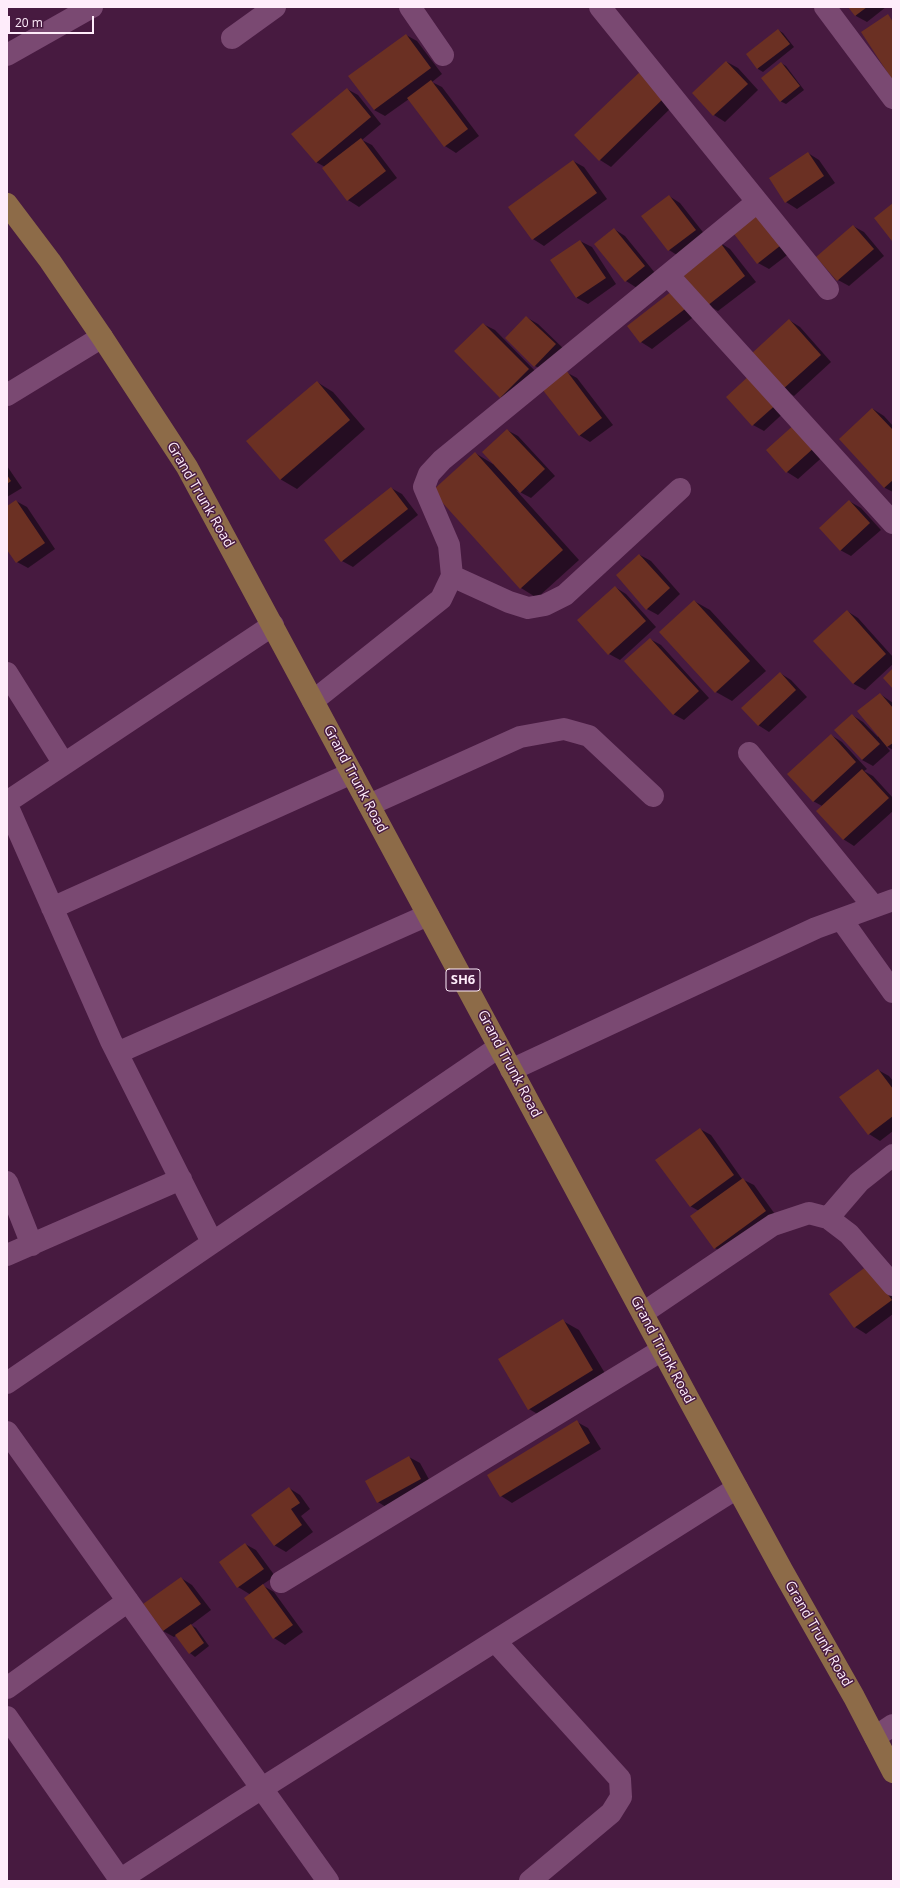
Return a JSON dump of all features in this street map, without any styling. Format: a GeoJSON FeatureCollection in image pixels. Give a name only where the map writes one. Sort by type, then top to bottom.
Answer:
{"type":"FeatureCollection","features":[{"type":"Feature","properties":{"kind":"main road","name":"Grand Trunk Road"},"geometry":{"type":"LineString","coordinates":[[7,204],[50,261],[102,337],[187,467],[662,1350],[893,1772]]}},
{"type":"Feature","properties":{"kind":"street"},"geometry":{"type":"LineString","coordinates":[[7,55],[92,7]]}},
{"type":"Feature","properties":{"kind":"street"},"geometry":{"type":"LineString","coordinates":[[232,38],[275,7]]}},
{"type":"Feature","properties":{"kind":"street"},"geometry":{"type":"LineString","coordinates":[[410,7],[443,55]]}},
{"type":"Feature","properties":{"kind":"street"},"geometry":{"type":"LineString","coordinates":[[600,7],[828,289]]}},
{"type":"Feature","properties":{"kind":"street"},"geometry":{"type":"LineString","coordinates":[[825,7],[893,98]]}},
{"type":"Feature","properties":{"kind":"street"},"geometry":{"type":"LineString","coordinates":[[314,701],[441,599],[452,576],[449,545],[424,487],[429,474],[442,460],[757,202]]}},
{"type":"Feature","properties":{"kind":"street"},"geometry":{"type":"LineString","coordinates":[[668,276],[893,523]]}},
{"type":"Feature","properties":{"kind":"street"},"geometry":{"type":"LineString","coordinates":[[7,395],[102,337]]}},
{"type":"Feature","properties":{"kind":"street"},"geometry":{"type":"LineString","coordinates":[[452,576],[509,602],[528,608],[545,605],[565,595],[680,489]]}},
{"type":"Feature","properties":{"kind":"street"},"geometry":{"type":"LineString","coordinates":[[212,1242],[117,1053],[7,804],[64,764],[272,625]]}},
{"type":"Feature","properties":{"kind":"street"},"geometry":{"type":"LineString","coordinates":[[7,673],[64,764]]}},
{"type":"Feature","properties":{"kind":"street"},"geometry":{"type":"LineString","coordinates":[[369,805],[520,737],[564,729],[589,736],[653,796]]}},
{"type":"Feature","properties":{"kind":"street"},"geometry":{"type":"LineString","coordinates":[[512,1070],[816,928],[884,903],[749,753]]}},
{"type":"Feature","properties":{"kind":"street"},"geometry":{"type":"LineString","coordinates":[[52,908],[352,773]]}},
{"type":"Feature","properties":{"kind":"street"},"geometry":{"type":"LineString","coordinates":[[117,1053],[428,915]]}},
{"type":"Feature","properties":{"kind":"street"},"geometry":{"type":"LineString","coordinates":[[841,919],[893,992]]}},
{"type":"Feature","properties":{"kind":"street"},"geometry":{"type":"LineString","coordinates":[[7,1383],[499,1047]]}},
{"type":"Feature","properties":{"kind":"street"},"geometry":{"type":"LineString","coordinates":[[828,1218],[858,1182],[893,1155]]}},
{"type":"Feature","properties":{"kind":"street"},"geometry":{"type":"LineString","coordinates":[[7,1255],[180,1179]]}},
{"type":"Feature","properties":{"kind":"street"},"geometry":{"type":"LineString","coordinates":[[7,1182],[32,1245]]}},
{"type":"Feature","properties":{"kind":"street"},"geometry":{"type":"LineString","coordinates":[[643,1313],[773,1225],[809,1213],[828,1218],[849,1234],[893,1285]]}},
{"type":"Feature","properties":{"kind":"street"},"geometry":{"type":"LineString","coordinates":[[281,1582],[662,1350]]}},
{"type":"Feature","properties":{"kind":"street"},"geometry":{"type":"LineString","coordinates":[[7,1432],[328,1881]]}},
{"type":"Feature","properties":{"kind":"street"},"geometry":{"type":"LineString","coordinates":[[7,1717],[120,1881],[262,1788],[737,1488]]}},
{"type":"Feature","properties":{"kind":"street"},"geometry":{"type":"LineString","coordinates":[[7,1688],[128,1601]]}},
{"type":"Feature","properties":{"kind":"street"},"geometry":{"type":"LineString","coordinates":[[495,1641],[620,1779],[621,1797],[611,1813],[530,1881]]}},
{"type":"Feature","properties":{"kind":"street"},"geometry":{"type":"LineString","coordinates":[[875,1737],[893,1725]]}},
{"type":"Feature","properties":{"kind":"building"},"geometry":{"type":"Polygon","coordinates":[[[848,7],[867,7],[855,16],[848,7]]]}},
{"type":"Feature","properties":{"kind":"building"},"geometry":{"type":"Polygon","coordinates":[[[888,14],[893,22],[893,81],[861,32],[888,14]]]}},
{"type":"Feature","properties":{"kind":"building"},"geometry":{"type":"Polygon","coordinates":[[[778,29],[790,44],[757,69],[746,54],[778,29]]]}},
{"type":"Feature","properties":{"kind":"building"},"geometry":{"type":"Polygon","coordinates":[[[406,34],[431,68],[374,110],[348,76],[406,34]]]}},
{"type":"Feature","properties":{"kind":"building"},"geometry":{"type":"Polygon","coordinates":[[[726,61],[748,84],[713,116],[692,93],[726,61]]]}},
{"type":"Feature","properties":{"kind":"building"},"geometry":{"type":"Polygon","coordinates":[[[781,62],[800,86],[780,102],[761,78],[781,62]]]}},
{"type":"Feature","properties":{"kind":"building"},"geometry":{"type":"Polygon","coordinates":[[[644,68],[669,93],[599,161],[574,135],[644,68]]]}},
{"type":"Feature","properties":{"kind":"building"},"geometry":{"type":"Polygon","coordinates":[[[431,80],[468,129],[444,147],[407,98],[431,80]]]}},
{"type":"Feature","properties":{"kind":"building"},"geometry":{"type":"Polygon","coordinates":[[[347,88],[371,117],[316,163],[291,134],[347,88]]]}},
{"type":"Feature","properties":{"kind":"building"},"geometry":{"type":"Polygon","coordinates":[[[361,138],[386,171],[347,201],[322,168],[361,138]]]}},
{"type":"Feature","properties":{"kind":"building"},"geometry":{"type":"Polygon","coordinates":[[[808,152],[824,176],[785,203],[769,178],[808,152]]]}},
{"type":"Feature","properties":{"kind":"building"},"geometry":{"type":"Polygon","coordinates":[[[573,160],[597,193],[532,240],[508,207],[573,160]]]}},
{"type":"Feature","properties":{"kind":"building"},"geometry":{"type":"Polygon","coordinates":[[[669,195],[696,230],[668,251],[641,216],[669,195]]]}},
{"type":"Feature","properties":{"kind":"building"},"geometry":{"type":"Polygon","coordinates":[[[893,203],[893,240],[892,241],[874,218],[893,203]]]}},
{"type":"Feature","properties":{"kind":"building"},"geometry":{"type":"Polygon","coordinates":[[[759,209],[785,242],[757,264],[731,230],[759,209]]]}},
{"type":"Feature","properties":{"kind":"building"},"geometry":{"type":"Polygon","coordinates":[[[853,225],[874,249],[837,281],[816,257],[853,225]]]}},
{"type":"Feature","properties":{"kind":"building"},"geometry":{"type":"Polygon","coordinates":[[[614,228],[645,266],[625,282],[594,244],[614,228]]]}},
{"type":"Feature","properties":{"kind":"building"},"geometry":{"type":"Polygon","coordinates":[[[580,240],[606,278],[576,298],[550,260],[580,240]]]}},
{"type":"Feature","properties":{"kind":"building"},"geometry":{"type":"Polygon","coordinates":[[[719,241],[745,276],[707,306],[680,271],[719,241]]]}},
{"type":"Feature","properties":{"kind":"building"},"geometry":{"type":"Polygon","coordinates":[[[672,291],[685,309],[640,343],[627,326],[672,291]]]}},
{"type":"Feature","properties":{"kind":"building"},"geometry":{"type":"Polygon","coordinates":[[[526,316],[556,344],[534,367],[505,338],[526,316]]]}},
{"type":"Feature","properties":{"kind":"building"},"geometry":{"type":"Polygon","coordinates":[[[789,319],[821,355],[782,390],[750,355],[789,319]]]}},
{"type":"Feature","properties":{"kind":"building"},"geometry":{"type":"Polygon","coordinates":[[[483,323],[529,369],[500,398],[454,351],[483,323]]]}},
{"type":"Feature","properties":{"kind":"building"},"geometry":{"type":"Polygon","coordinates":[[[566,370],[602,418],[579,436],[542,389],[566,370]]]}},
{"type":"Feature","properties":{"kind":"building"},"geometry":{"type":"Polygon","coordinates":[[[752,373],[779,402],[752,426],[726,397],[752,373]]]}},
{"type":"Feature","properties":{"kind":"building"},"geometry":{"type":"Polygon","coordinates":[[[317,381],[350,420],[280,480],[246,441],[317,381]]]}},
{"type":"Feature","properties":{"kind":"building"},"geometry":{"type":"Polygon","coordinates":[[[872,408],[893,430],[893,480],[884,488],[839,439],[872,408]]]}},
{"type":"Feature","properties":{"kind":"building"},"geometry":{"type":"Polygon","coordinates":[[[796,423],[816,446],[786,473],[766,450],[796,423]]]}},
{"type":"Feature","properties":{"kind":"building"},"geometry":{"type":"Polygon","coordinates":[[[507,429],[545,469],[520,493],[482,452],[507,429]]]}},
{"type":"Feature","properties":{"kind":"building"},"geometry":{"type":"Polygon","coordinates":[[[475,452],[563,550],[520,589],[432,491],[475,452]]]}},
{"type":"Feature","properties":{"kind":"building"},"geometry":{"type":"Polygon","coordinates":[[[7,475],[11,481],[7,484],[7,475]]]}},
{"type":"Feature","properties":{"kind":"building"},"geometry":{"type":"Polygon","coordinates":[[[391,487],[408,509],[341,562],[324,540],[391,487]]]}},
{"type":"Feature","properties":{"kind":"building"},"geometry":{"type":"Polygon","coordinates":[[[16,500],[45,543],[16,563],[7,550],[7,506],[16,500]]]}},
{"type":"Feature","properties":{"kind":"building"},"geometry":{"type":"Polygon","coordinates":[[[849,500],[870,523],[840,551],[819,528],[849,500]]]}},
{"type":"Feature","properties":{"kind":"building"},"geometry":{"type":"Polygon","coordinates":[[[639,554],[670,588],[646,610],[616,575],[639,554]]]}},
{"type":"Feature","properties":{"kind":"building"},"geometry":{"type":"Polygon","coordinates":[[[615,586],[646,621],[608,655],[577,620],[615,586]]]}},
{"type":"Feature","properties":{"kind":"building"},"geometry":{"type":"Polygon","coordinates":[[[694,600],[750,661],[715,693],[659,632],[694,600]]]}},
{"type":"Feature","properties":{"kind":"building"},"geometry":{"type":"Polygon","coordinates":[[[847,610],[886,654],[853,684],[813,641],[847,610]]]}},
{"type":"Feature","properties":{"kind":"building"},"geometry":{"type":"Polygon","coordinates":[[[650,638],[699,691],[673,715],[624,661],[650,638]]]}},
{"type":"Feature","properties":{"kind":"building"},"geometry":{"type":"Polygon","coordinates":[[[893,668],[893,689],[883,678],[893,668]]]}},
{"type":"Feature","properties":{"kind":"building"},"geometry":{"type":"Polygon","coordinates":[[[780,672],[796,690],[758,726],[741,708],[780,672]]]}},
{"type":"Feature","properties":{"kind":"building"},"geometry":{"type":"Polygon","coordinates":[[[880,693],[893,708],[893,743],[887,747],[857,711],[880,693]]]}},
{"type":"Feature","properties":{"kind":"building"},"geometry":{"type":"Polygon","coordinates":[[[852,714],[880,744],[862,760],[834,730],[852,714]]]}},
{"type":"Feature","properties":{"kind":"building"},"geometry":{"type":"Polygon","coordinates":[[[831,734],[856,762],[813,802],[787,774],[831,734]]]}},
{"type":"Feature","properties":{"kind":"building"},"geometry":{"type":"Polygon","coordinates":[[[862,769],[889,798],[843,840],[816,811],[862,769]]]}},
{"type":"Feature","properties":{"kind":"building"},"geometry":{"type":"Polygon","coordinates":[[[878,1069],[893,1089],[893,1116],[868,1135],[839,1097],[878,1069]]]}},
{"type":"Feature","properties":{"kind":"building"},"geometry":{"type":"Polygon","coordinates":[[[700,1128],[734,1175],[690,1207],[655,1160],[700,1128]]]}},
{"type":"Feature","properties":{"kind":"building"},"geometry":{"type":"Polygon","coordinates":[[[743,1178],[766,1211],[714,1249],[690,1216],[743,1178]]]}},
{"type":"Feature","properties":{"kind":"building"},"geometry":{"type":"Polygon","coordinates":[[[867,1266],[892,1300],[854,1328],[829,1294],[867,1266]]]}},
{"type":"Feature","properties":{"kind":"building"},"geometry":{"type":"Polygon","coordinates":[[[563,1319],[593,1370],[528,1410],[498,1359],[563,1319]]]}},
{"type":"Feature","properties":{"kind":"building"},"geometry":{"type":"Polygon","coordinates":[[[577,1420],[590,1443],[500,1497],[487,1475],[577,1420]]]}},
{"type":"Feature","properties":{"kind":"building"},"geometry":{"type":"Polygon","coordinates":[[[409,1456],[421,1479],[377,1503],[365,1481],[409,1456]]]}},
{"type":"Feature","properties":{"kind":"building"},"geometry":{"type":"Polygon","coordinates":[[[289,1487],[300,1503],[291,1509],[302,1525],[274,1546],[251,1515],[289,1487]]]}},
{"type":"Feature","properties":{"kind":"building"},"geometry":{"type":"Polygon","coordinates":[[[245,1543],[264,1569],[237,1588],[219,1562],[245,1543]]]}},
{"type":"Feature","properties":{"kind":"building"},"geometry":{"type":"Polygon","coordinates":[[[181,1577],[201,1604],[163,1631],[143,1604],[181,1577]]]}},
{"type":"Feature","properties":{"kind":"building"},"geometry":{"type":"Polygon","coordinates":[[[263,1584],[293,1625],[273,1639],[244,1598],[263,1584]]]}},
{"type":"Feature","properties":{"kind":"building"},"geometry":{"type":"Polygon","coordinates":[[[191,1624],[204,1643],[189,1654],[175,1635],[191,1624]]]}}]}
